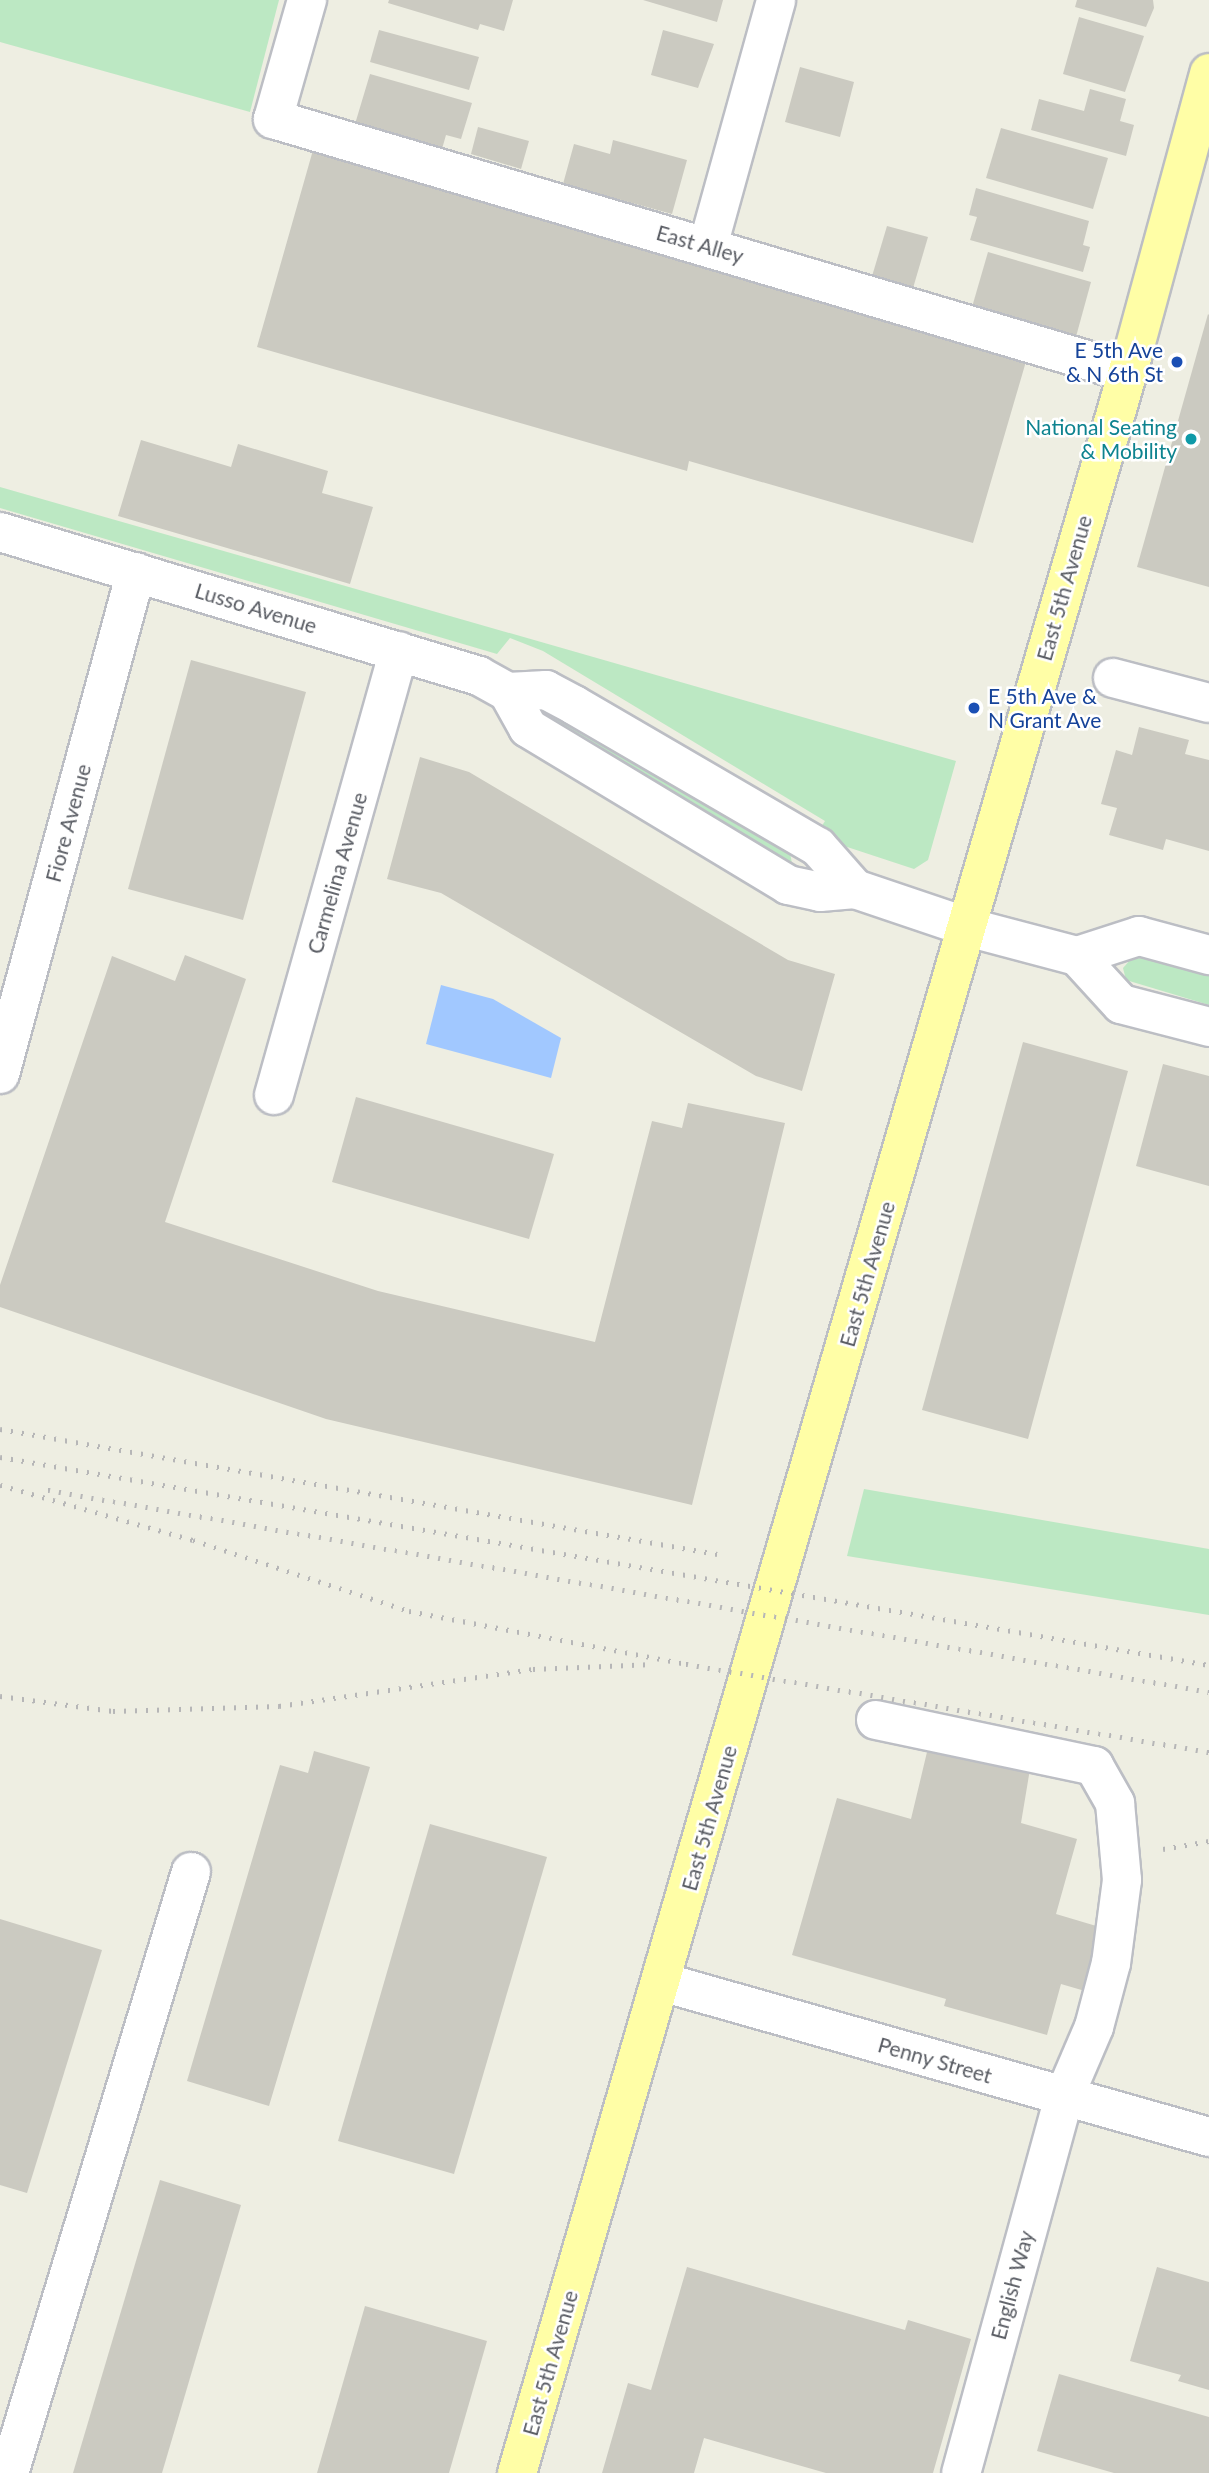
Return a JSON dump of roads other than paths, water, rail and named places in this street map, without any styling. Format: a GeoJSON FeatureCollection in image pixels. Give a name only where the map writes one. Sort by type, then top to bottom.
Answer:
{"type":"FeatureCollection","features":[{"type":"Feature","properties":{"kind":"main road","name":"East 5th Avenue"},"geometry":{"type":"LineString","coordinates":[[517,2473],[967,927],[1207,84]]}},
{"type":"Feature","properties":{"kind":"street","name":"East Alley"},"geometry":{"type":"LineString","coordinates":[[307,0],[273,119],[1127,372]]}},
{"type":"Feature","properties":{"kind":"street"},"geometry":{"type":"LineString","coordinates":[[708,246],[776,0]]}},
{"type":"Feature","properties":{"kind":"street","name":"Lusso Avenue"},"geometry":{"type":"LineString","coordinates":[[0,532],[479,676],[508,692],[545,690],[818,847],[855,889],[967,927],[1077,956]]}},
{"type":"Feature","properties":{"kind":"street","name":"Fiore Avenue"},"geometry":{"type":"LineString","coordinates":[[0,1074],[136,572]]}},
{"type":"Feature","properties":{"kind":"street","name":"Carmelina Avenue"},"geometry":{"type":"LineString","coordinates":[[274,1095],[399,651]]}},
{"type":"Feature","properties":{"kind":"street"},"geometry":{"type":"LineString","coordinates":[[1112,678],[1209,703]]}},
{"type":"Feature","properties":{"kind":"street"},"geometry":{"type":"LineString","coordinates":[[1209,955],[1139,936],[1077,956],[1121,1004],[1209,1027]]}},
{"type":"Feature","properties":{"kind":"street","name":"English Way"},"geometry":{"type":"LineString","coordinates":[[876,1720],[1094,1766],[1115,1803],[1122,1880],[1111,1963],[1094,2027],[1064,2097],[961,2473]]}},
{"type":"Feature","properties":{"kind":"street"},"geometry":{"type":"LineString","coordinates":[[9,2473],[191,1872]]}},
{"type":"Feature","properties":{"kind":"street","name":"Penny Street"},"geometry":{"type":"LineString","coordinates":[[662,1982],[1209,2137]]}},
{"type":"Feature","properties":{"kind":"water"},"geometry":{"type":"Polygon","coordinates":[[[441,985],[493,999],[561,1038],[551,1078],[426,1044],[441,985]]]}},
{"type":"Feature","properties":{"kind":"railway"},"geometry":{"type":"LineString","coordinates":[[0,1429],[717,1554]]}},
{"type":"Feature","properties":{"kind":"railway"},"geometry":{"type":"LineString","coordinates":[[0,1457],[1209,1665]]}},
{"type":"Feature","properties":{"kind":"railway"},"geometry":{"type":"LineString","coordinates":[[0,1485],[193,1540],[409,1611],[686,1664],[1209,1752]]}},
{"type":"Feature","properties":{"kind":"railway"},"geometry":{"type":"LineString","coordinates":[[48,1490],[1209,1692]]}},
{"type":"Feature","properties":{"kind":"railway"},"geometry":{"type":"LineString","coordinates":[[0,1696],[113,1711],[279,1706],[533,1669],[654,1664]]}},
{"type":"Feature","properties":{"kind":"railway"},"geometry":{"type":"LineString","coordinates":[[1163,1849],[1209,1841]]}},
{"type":"Feature","properties":{"kind":"place","name":"E 5th Ave & N 6th St"},"geometry":{"type":"Point","coordinates":[1177,362]}},
{"type":"Feature","properties":{"kind":"place","name":"National Seating & Mobility"},"geometry":{"type":"Point","coordinates":[1191,439]}},
{"type":"Feature","properties":{"kind":"place","name":"E 5th Ave & N Grant Ave"},"geometry":{"type":"Point","coordinates":[974,708]}}]}
